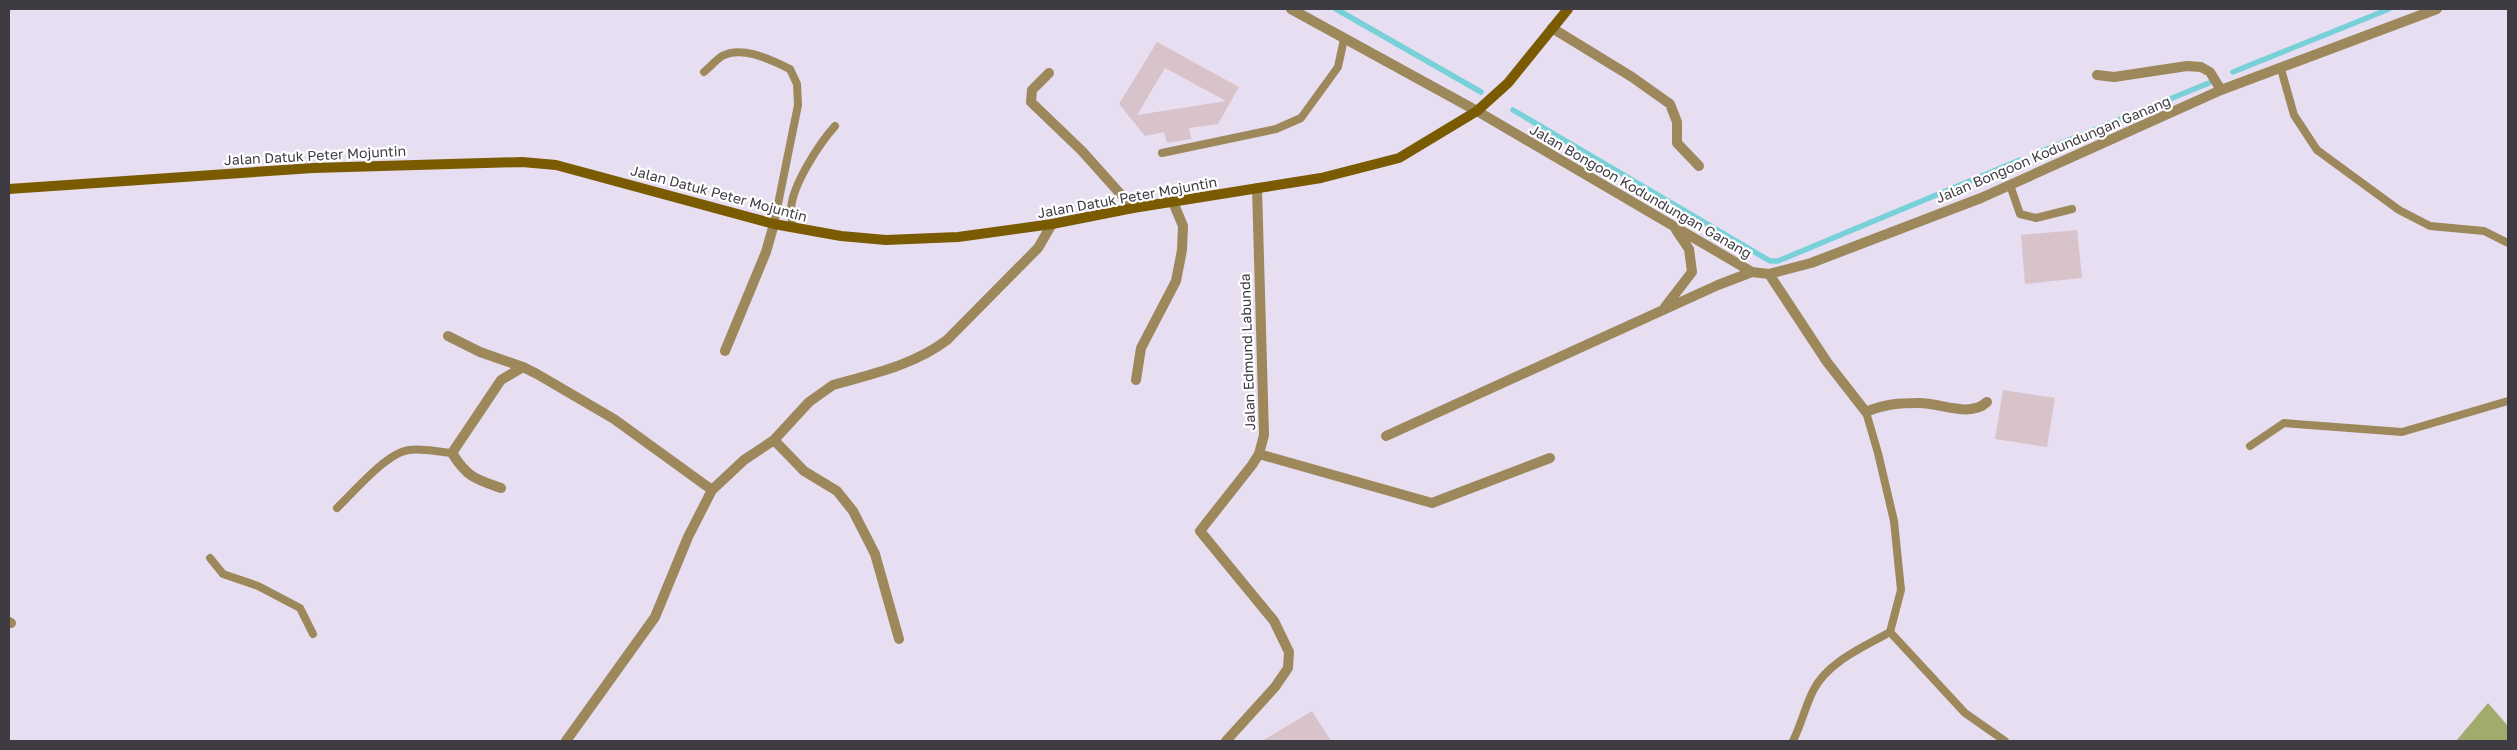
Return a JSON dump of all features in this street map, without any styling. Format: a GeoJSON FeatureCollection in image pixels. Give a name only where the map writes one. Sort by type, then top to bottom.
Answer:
{"type":"FeatureCollection","features":[{"type":"Feature","properties":{"kind":"main road","name":"Jalan Datuk Peter Mojuntin"},"geometry":{"type":"LineString","coordinates":[[9,189],[313,168],[522,162],[556,164],[793,228],[842,236],[886,240],[958,237],[1052,224],[1133,208],[1321,178],[1399,158],[1477,111],[1508,83],[1568,9]]}},
{"type":"Feature","properties":{"kind":"street","name":"Jalan Bongoon Kodundungan Ganang"},"geometry":{"type":"LineString","coordinates":[[1291,9],[1477,111],[1752,272],[1769,274],[1811,263],[1981,198],[2132,132],[2221,90],[2438,9]]}},
{"type":"Feature","properties":{"kind":"street"},"geometry":{"type":"LineString","coordinates":[[1552,28],[1632,76],[1670,104],[1677,122],[1677,143],[1698,166]]}},
{"type":"Feature","properties":{"kind":"street"},"geometry":{"type":"LineString","coordinates":[[2097,75],[2114,77],[2187,66],[2201,67],[2210,72],[2221,90]]}},
{"type":"Feature","properties":{"kind":"street"},"geometry":{"type":"LineString","coordinates":[[1049,73],[1032,90],[1031,102],[1082,151],[1133,208]]}},
{"type":"Feature","properties":{"kind":"street","name":"Jalan Edmund Labunda"},"geometry":{"type":"LineString","coordinates":[[1226,741],[1275,687],[1288,668],[1289,652],[1274,620],[1200,531],[1259,454],[1264,435],[1257,188]]}},
{"type":"Feature","properties":{"kind":"street"},"geometry":{"type":"LineString","coordinates":[[1136,380],[1141,348],[1176,281],[1182,250],[1183,226],[1173,202]]}},
{"type":"Feature","properties":{"kind":"street"},"geometry":{"type":"LineString","coordinates":[[725,351],[766,252],[774,224]]}},
{"type":"Feature","properties":{"kind":"street"},"geometry":{"type":"LineString","coordinates":[[566,741],[655,617],[688,537],[712,490],[744,460],[774,440],[810,402],[828,388],[911,361],[936,348],[1038,248],[1052,224]]}},
{"type":"Feature","properties":{"kind":"street"},"geometry":{"type":"LineString","coordinates":[[1663,310],[1692,272],[1689,250],[1673,226]]}},
{"type":"Feature","properties":{"kind":"street"},"geometry":{"type":"LineString","coordinates":[[1386,436],[1718,285],[1752,272]]}},
{"type":"Feature","properties":{"kind":"street"},"geometry":{"type":"LineString","coordinates":[[1769,274],[1828,362],[1866,412],[1883,404],[1921,403],[1964,409],[1980,408],[1988,402]]}},
{"type":"Feature","properties":{"kind":"street"},"geometry":{"type":"LineString","coordinates":[[448,336],[480,352],[523,367],[614,419],[712,490]]}},
{"type":"Feature","properties":{"kind":"street"},"geometry":{"type":"LineString","coordinates":[[501,488],[476,479],[464,472],[452,453],[501,380],[523,367]]}},
{"type":"Feature","properties":{"kind":"street"},"geometry":{"type":"LineString","coordinates":[[774,440],[804,470],[837,491],[853,510],[875,554],[899,639]]}},
{"type":"Feature","properties":{"kind":"street"},"geometry":{"type":"LineString","coordinates":[[1259,454],[1432,503],[1550,458]]}},
{"type":"Feature","properties":{"kind":"lane"},"geometry":{"type":"LineString","coordinates":[[1162,153],[1276,129],[1300,118],[1338,68],[1344,39]]}},
{"type":"Feature","properties":{"kind":"lane"},"geometry":{"type":"LineString","coordinates":[[704,72],[721,56],[731,53],[764,57],[790,69],[796,84],[798,105],[774,224]]}},
{"type":"Feature","properties":{"kind":"lane"},"geometry":{"type":"LineString","coordinates":[[2281,69],[2294,115],[2317,150],[2399,210],[2430,226],[2484,231],[2508,243]]}},
{"type":"Feature","properties":{"kind":"lane"},"geometry":{"type":"LineString","coordinates":[[793,228],[791,208],[798,185],[821,141],[835,126]]}},
{"type":"Feature","properties":{"kind":"lane"},"geometry":{"type":"LineString","coordinates":[[2010,185],[2020,214],[2036,218],[2072,210]]}},
{"type":"Feature","properties":{"kind":"lane"},"geometry":{"type":"LineString","coordinates":[[2250,446],[2284,423],[2402,432],[2508,401]]}},
{"type":"Feature","properties":{"kind":"lane"},"geometry":{"type":"LineString","coordinates":[[1793,741],[1813,690],[1823,676],[1846,658],[1890,632],[1901,590],[1894,521],[1866,412]]}},
{"type":"Feature","properties":{"kind":"lane"},"geometry":{"type":"LineString","coordinates":[[337,508],[360,482],[392,457],[408,450],[452,453]]}},
{"type":"Feature","properties":{"kind":"lane"},"geometry":{"type":"LineString","coordinates":[[210,558],[222,574],[258,586],[300,608],[313,634]]}},
{"type":"Feature","properties":{"kind":"lane"},"geometry":{"type":"LineString","coordinates":[[1890,632],[1965,714],[2005,741]]}},
{"type":"Feature","properties":{"kind":"green space"},"geometry":{"type":"Polygon","coordinates":[[[2488,703],[2508,726],[2508,741],[2456,741],[2488,703]]]}},
{"type":"Feature","properties":{"kind":"building"},"geometry":{"type":"Polygon","coordinates":[[[1157,42],[1239,87],[1218,124],[1189,128],[1191,139],[1167,143],[1164,132],[1145,136],[1119,104],[1157,42]],[[1165,68],[1137,115],[1226,101],[1165,68]]]}},
{"type":"Feature","properties":{"kind":"building"},"geometry":{"type":"Polygon","coordinates":[[[2077,230],[2082,278],[2025,284],[2021,235],[2077,230]]]}},
{"type":"Feature","properties":{"kind":"building"},"geometry":{"type":"Polygon","coordinates":[[[2003,390],[2055,398],[2047,447],[1995,439],[2003,390]]]}},
{"type":"Feature","properties":{"kind":"building"},"geometry":{"type":"Polygon","coordinates":[[[1312,711],[1331,741],[1262,741],[1312,711]]]}},
{"type":"Feature","properties":{"kind":"waterway"},"geometry":{"type":"LineString","coordinates":[[1336,9],[1481,92]]}},
{"type":"Feature","properties":{"kind":"waterway"},"geometry":{"type":"LineString","coordinates":[[2233,72],[2389,9]]}},
{"type":"Feature","properties":{"kind":"waterway"},"geometry":{"type":"LineString","coordinates":[[2035,154],[2209,83]]}},
{"type":"Feature","properties":{"kind":"waterway"},"geometry":{"type":"LineString","coordinates":[[1513,110],[1770,261],[1778,261],[2020,160]]}}]}
